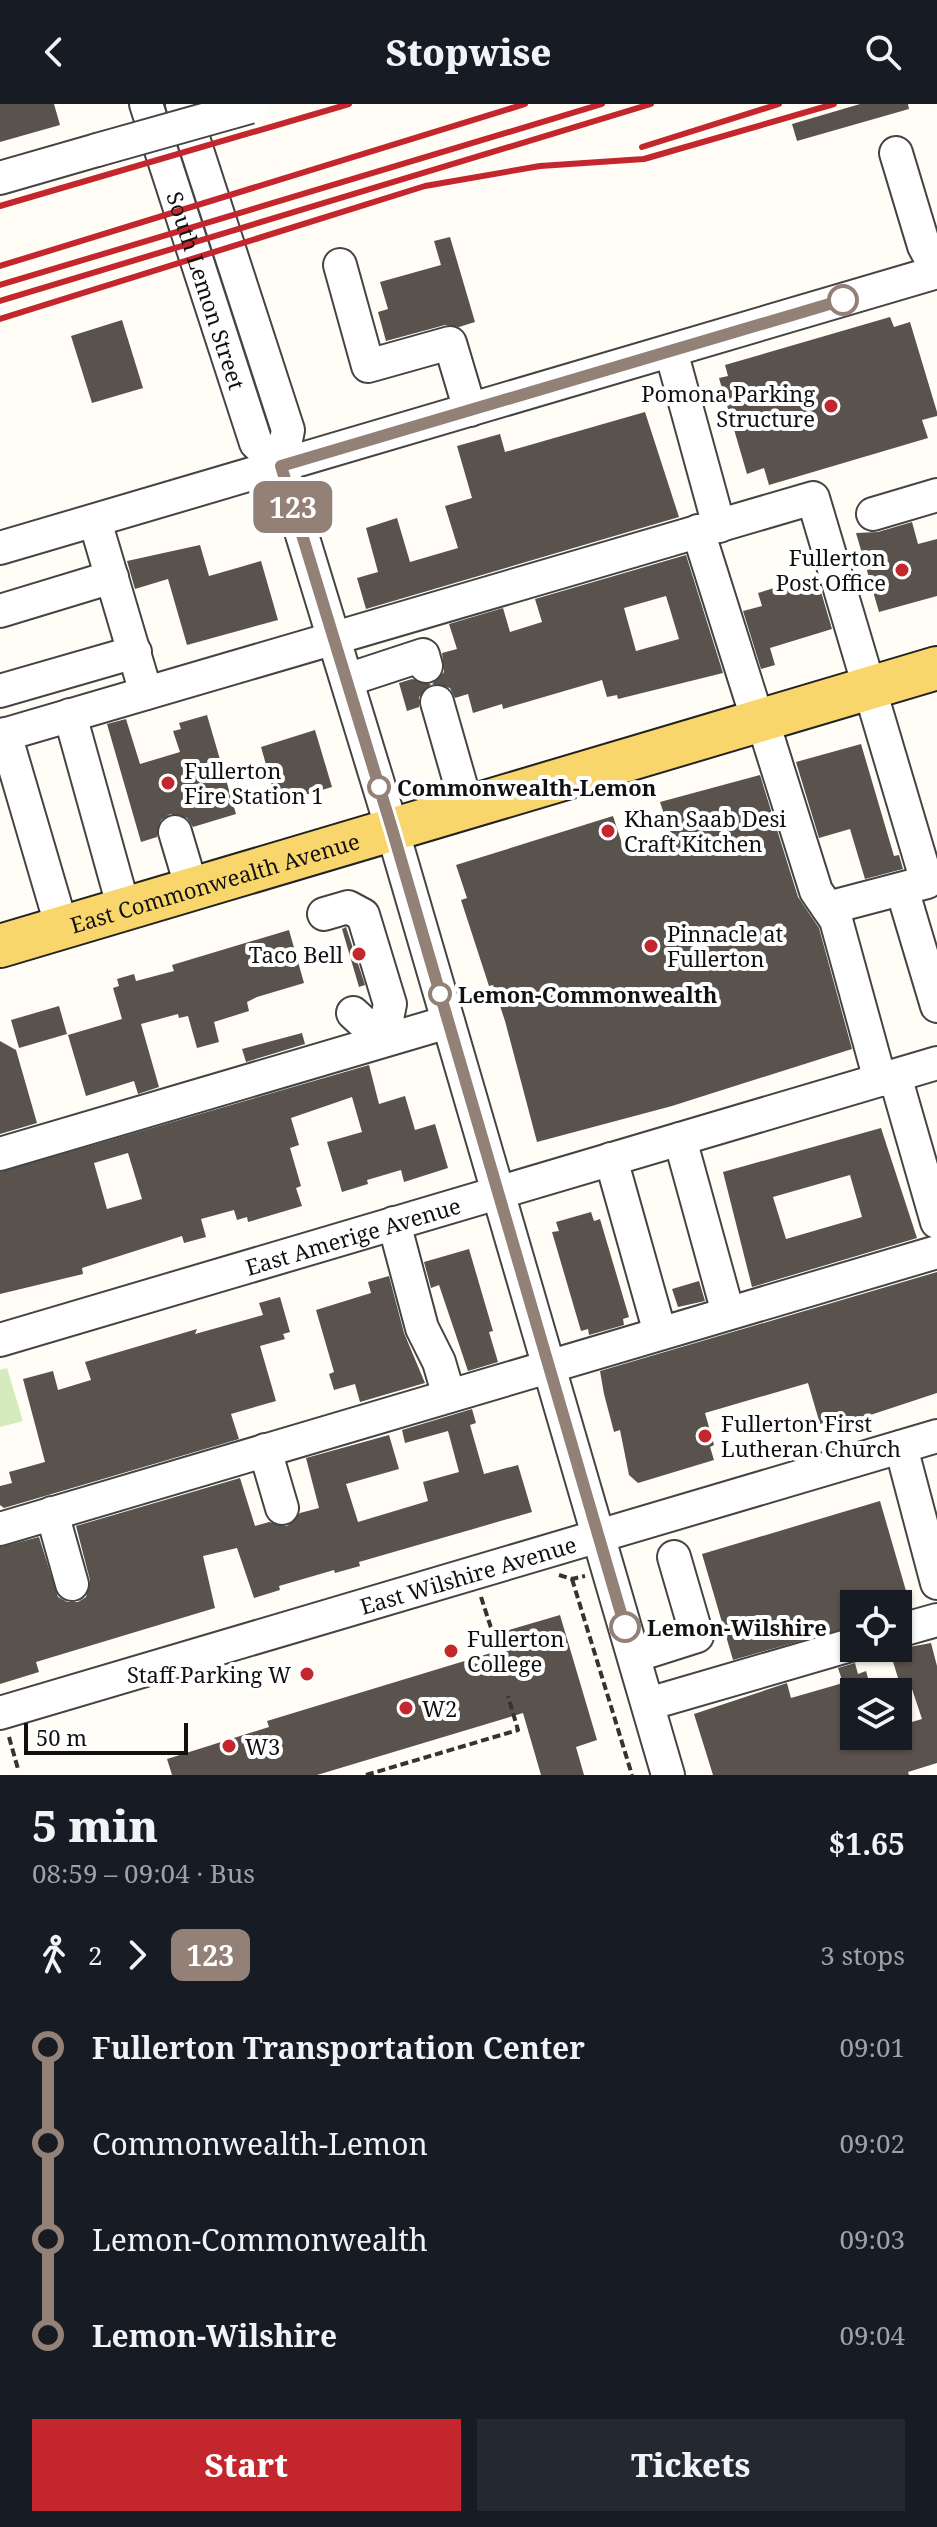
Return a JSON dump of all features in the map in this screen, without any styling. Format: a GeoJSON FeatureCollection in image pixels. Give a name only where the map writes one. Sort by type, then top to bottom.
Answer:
{"type":"FeatureCollection","features":[{"type":"Feature","properties":{"kind":"main road","name":"East Commonwealth Avenue"},"geometry":{"type":"LineString","coordinates":[[0,946],[937,668]]}},
{"type":"Feature","properties":{"kind":"street","name":"South Lemon Street"},"geometry":{"type":"LineString","coordinates":[[146,104],[256,443],[281,466]]}},
{"type":"Feature","properties":{"kind":"street","name":"South Lemon Street"},"geometry":{"type":"LineString","coordinates":[[182,104],[288,430],[281,466],[392,829],[668,1775]]}},
{"type":"Feature","properties":{"kind":"street"},"geometry":{"type":"LineString","coordinates":[[0,178],[254,106]]}},
{"type":"Feature","properties":{"kind":"street"},"geometry":{"type":"LineString","coordinates":[[0,548],[937,271],[924,246],[896,153]]}},
{"type":"Feature","properties":{"kind":"street"},"geometry":{"type":"LineString","coordinates":[[340,265],[368,366],[450,343],[470,410]]}},
{"type":"Feature","properties":{"kind":"street"},"geometry":{"type":"LineString","coordinates":[[671,351],[709,528],[760,720],[816,891],[836,920],[937,1222]]}},
{"type":"Feature","properties":{"kind":"street"},"geometry":{"type":"LineString","coordinates":[[873,514],[937,495]]}},
{"type":"Feature","properties":{"kind":"street"},"geometry":{"type":"LineString","coordinates":[[62,928],[3,735],[813,498],[870,687],[937,1006]]}},
{"type":"Feature","properties":{"kind":"street"},"geometry":{"type":"LineString","coordinates":[[95,521],[146,693]]}},
{"type":"Feature","properties":{"kind":"street"},"geometry":{"type":"LineString","coordinates":[[0,611],[112,577]]}},
{"type":"Feature","properties":{"kind":"street"},"geometry":{"type":"LineString","coordinates":[[0,691],[135,652]]}},
{"type":"Feature","properties":{"kind":"street"},"geometry":{"type":"LineString","coordinates":[[347,680],[423,655],[426,666]]}},
{"type":"Feature","properties":{"kind":"street"},"geometry":{"type":"LineString","coordinates":[[437,702],[467,807]]}},
{"type":"Feature","properties":{"kind":"street"},"geometry":{"type":"LineString","coordinates":[[70,715],[124,909]]}},
{"type":"Feature","properties":{"kind":"street"},"geometry":{"type":"LineString","coordinates":[[175,832],[192,889]]}},
{"type":"Feature","properties":{"kind":"street"},"geometry":{"type":"LineString","coordinates":[[828,908],[914,885]]}},
{"type":"Feature","properties":{"kind":"street"},"geometry":{"type":"LineString","coordinates":[[324,914],[348,907],[363,915],[390,1004],[387,1019],[374,1027],[366,1025],[353,1013]]}},
{"type":"Feature","properties":{"kind":"street"},"geometry":{"type":"LineString","coordinates":[[0,1154],[448,1022]]}},
{"type":"Feature","properties":{"kind":"street","name":"East Amerige Avenue"},"geometry":{"type":"LineString","coordinates":[[0,1340],[937,1063]]}},
{"type":"Feature","properties":{"kind":"street"},"geometry":{"type":"LineString","coordinates":[[680,1139],[728,1313]]}},
{"type":"Feature","properties":{"kind":"street"},"geometry":{"type":"LineString","coordinates":[[611,1159],[660,1333]]}},
{"type":"Feature","properties":{"kind":"street"},"geometry":{"type":"LineString","coordinates":[[394,1223],[422,1328],[439,1362],[449,1396]]}},
{"type":"Feature","properties":{"kind":"street"},"geometry":{"type":"LineString","coordinates":[[0,1529],[937,1252]]}},
{"type":"Feature","properties":{"kind":"street","name":"East Wilshire Avenue"},"geometry":{"type":"LineString","coordinates":[[0,1713],[937,1436]]}},
{"type":"Feature","properties":{"kind":"street"},"geometry":{"type":"LineString","coordinates":[[901,1447],[937,1583]]}},
{"type":"Feature","properties":{"kind":"street"},"geometry":{"type":"LineString","coordinates":[[265,1450],[282,1508]]}},
{"type":"Feature","properties":{"kind":"street"},"geometry":{"type":"LineString","coordinates":[[52,1513],[72,1584]]}},
{"type":"Feature","properties":{"kind":"street"},"geometry":{"type":"LineString","coordinates":[[634,1656],[697,1636],[674,1557]]}},
{"type":"Feature","properties":{"kind":"street"},"geometry":{"type":"LineString","coordinates":[[912,1627],[937,1620]]}},
{"type":"Feature","properties":{"kind":"street"},"geometry":{"type":"LineString","coordinates":[[648,1704],[840,1648]]}},
{"type":"Feature","properties":{"kind":"path"},"geometry":{"type":"LineString","coordinates":[[572,1579],[632,1775]]}},
{"type":"Feature","properties":{"kind":"path"},"geometry":{"type":"LineString","coordinates":[[499,1658],[503,1675],[503,1663]]}},
{"type":"Feature","properties":{"kind":"path"},"geometry":{"type":"LineString","coordinates":[[366,1775],[518,1730],[508,1696]]}},
{"type":"Feature","properties":{"kind":"green space"},"geometry":{"type":"Polygon","coordinates":[[[7,1368],[23,1421],[0,1427],[0,1370],[7,1368]]]}},
{"type":"Feature","properties":{"kind":"building"},"geometry":{"type":"Polygon","coordinates":[[[0,104],[54,104],[60,125],[0,142],[0,104]]]}},
{"type":"Feature","properties":{"kind":"building"},"geometry":{"type":"Polygon","coordinates":[[[860,104],[908,104],[909,109],[797,141],[792,124],[860,104]]]}},
{"type":"Feature","properties":{"kind":"building"},"geometry":{"type":"Polygon","coordinates":[[[450,237],[475,322],[459,327],[445,325],[386,341],[378,312],[388,309],[380,282],[441,265],[434,241],[450,237]]]}},
{"type":"Feature","properties":{"kind":"building","name":"Pomona Parking Structure"},"geometry":{"type":"Polygon","coordinates":[[[890,317],[894,327],[910,322],[937,412],[937,416],[922,420],[928,438],[769,485],[764,468],[747,474],[719,378],[728,376],[725,365],[890,317]]]}},
{"type":"Feature","properties":{"kind":"building"},"geometry":{"type":"Polygon","coordinates":[[[122,320],[143,388],[92,403],[71,336],[122,320]]]}},
{"type":"Feature","properties":{"kind":"building"},"geometry":{"type":"Polygon","coordinates":[[[645,412],[679,517],[366,609],[357,578],[378,572],[366,528],[397,518],[410,562],[458,548],[445,506],[472,498],[457,446],[500,434],[505,452],[645,412]]]}},
{"type":"Feature","properties":{"kind":"building","name":"Fullerton Post Office"},"geometry":{"type":"Polygon","coordinates":[[[912,522],[918,544],[937,539],[937,596],[879,612],[856,533],[878,532],[912,522]]]}},
{"type":"Feature","properties":{"kind":"building"},"geometry":{"type":"Polygon","coordinates":[[[200,545],[209,576],[261,561],[278,620],[187,645],[168,579],[135,589],[127,561],[200,545]]]}},
{"type":"Feature","properties":{"kind":"building"},"geometry":{"type":"Polygon","coordinates":[[[686,555],[723,673],[618,699],[617,695],[607,697],[602,680],[503,709],[502,704],[473,713],[468,694],[455,698],[450,688],[432,684],[444,672],[442,653],[457,649],[449,624],[503,608],[510,632],[542,622],[535,599],[686,555]],[[666,596],[624,608],[636,651],[679,639],[666,596]]]}},
{"type":"Feature","properties":{"kind":"building"},"geometry":{"type":"Polygon","coordinates":[[[787,584],[789,593],[819,585],[832,629],[770,648],[775,665],[761,669],[743,611],[762,606],[758,593],[787,584]]]}},
{"type":"Feature","properties":{"kind":"building"},"geometry":{"type":"Polygon","coordinates":[[[412,679],[431,684],[419,697],[419,707],[407,711],[399,683],[412,679]]]}},
{"type":"Feature","properties":{"kind":"building"},"geometry":{"type":"Polygon","coordinates":[[[207,715],[236,814],[193,827],[187,818],[170,814],[161,820],[157,837],[141,842],[107,724],[126,719],[140,764],[180,752],[173,731],[181,729],[179,723],[207,715]]]}},
{"type":"Feature","properties":{"kind":"building"},"geometry":{"type":"Polygon","coordinates":[[[315,730],[332,787],[277,803],[261,747],[315,730]]]}},
{"type":"Feature","properties":{"kind":"building"},"geometry":{"type":"Polygon","coordinates":[[[861,744],[894,856],[899,855],[903,869],[865,879],[850,829],[819,838],[796,762],[861,744]]]}},
{"type":"Feature","properties":{"kind":"building","name":"Pinnacle at Fullerton"},"geometry":{"type":"Polygon","coordinates":[[[760,775],[798,897],[819,928],[852,1049],[672,1106],[537,1142],[505,1021],[493,985],[489,986],[461,900],[467,898],[456,865],[613,816],[624,850],[671,835],[660,802],[760,775]]]}},
{"type":"Feature","properties":{"kind":"building"},"geometry":{"type":"Polygon","coordinates":[[[346,927],[365,985],[359,987],[342,929],[346,927]]]}},
{"type":"Feature","properties":{"kind":"building"},"geometry":{"type":"Polygon","coordinates":[[[289,930],[304,983],[257,997],[247,1002],[249,1011],[214,1022],[219,1042],[197,1048],[188,1016],[179,1018],[178,1014],[141,1024],[159,1087],[138,1094],[134,1081],[86,1096],[68,1035],[122,1019],[113,988],[119,986],[117,979],[134,974],[136,981],[174,971],[172,965],[289,930]]]}},
{"type":"Feature","properties":{"kind":"building"},"geometry":{"type":"Polygon","coordinates":[[[59,1006],[67,1034],[19,1048],[11,1020],[59,1006]]]}},
{"type":"Feature","properties":{"kind":"building"},"geometry":{"type":"Polygon","coordinates":[[[302,1033],[305,1044],[246,1062],[242,1049],[302,1033]]]}},
{"type":"Feature","properties":{"kind":"building"},"geometry":{"type":"Polygon","coordinates":[[[0,1041],[16,1050],[37,1123],[0,1134],[0,1041]]]}},
{"type":"Feature","properties":{"kind":"building"},"geometry":{"type":"Polygon","coordinates":[[[369,1065],[379,1104],[405,1096],[415,1130],[435,1124],[448,1168],[404,1182],[401,1170],[367,1180],[368,1184],[342,1192],[327,1142],[362,1132],[352,1097],[291,1118],[299,1145],[290,1148],[301,1186],[296,1188],[302,1206],[248,1222],[247,1217],[237,1220],[234,1210],[201,1219],[206,1237],[184,1243],[182,1236],[82,1268],[83,1274],[0,1294],[0,1172],[369,1065]],[[128,1153],[94,1163],[107,1209],[142,1199],[128,1153]]]}},
{"type":"Feature","properties":{"kind":"building"},"geometry":{"type":"Polygon","coordinates":[[[881,1128],[917,1238],[752,1287],[723,1172],[881,1128]],[[850,1175],[773,1197],[786,1239],[862,1217],[850,1175]]]}},
{"type":"Feature","properties":{"kind":"building"},"geometry":{"type":"Polygon","coordinates":[[[591,1212],[594,1221],[600,1219],[629,1317],[623,1319],[624,1325],[589,1335],[588,1329],[581,1331],[552,1232],[559,1231],[556,1222],[591,1212]]]}},
{"type":"Feature","properties":{"kind":"building"},"geometry":{"type":"Polygon","coordinates":[[[469,1249],[493,1331],[489,1332],[498,1362],[468,1371],[439,1285],[431,1288],[424,1262],[469,1249]]]}},
{"type":"Feature","properties":{"kind":"building"},"geometry":{"type":"Polygon","coordinates":[[[937,1272],[937,1393],[834,1427],[832,1420],[820,1424],[808,1383],[705,1413],[714,1445],[710,1447],[714,1460],[638,1483],[629,1475],[620,1430],[614,1432],[600,1371],[937,1272]]]}},
{"type":"Feature","properties":{"kind":"building"},"geometry":{"type":"Polygon","coordinates":[[[389,1276],[404,1333],[425,1383],[360,1402],[355,1384],[334,1390],[329,1374],[334,1372],[316,1310],[371,1293],[368,1282],[389,1276]]]}},
{"type":"Feature","properties":{"kind":"building"},"geometry":{"type":"Polygon","coordinates":[[[699,1281],[705,1301],[678,1307],[672,1289],[699,1281]]]}},
{"type":"Feature","properties":{"kind":"building"},"geometry":{"type":"Polygon","coordinates":[[[280,1297],[290,1332],[283,1334],[285,1339],[260,1346],[276,1401],[231,1414],[239,1439],[4,1508],[0,1505],[0,1486],[12,1483],[9,1472],[45,1462],[23,1379],[53,1371],[58,1390],[91,1380],[85,1362],[197,1329],[195,1334],[263,1315],[259,1303],[280,1297]]]}},
{"type":"Feature","properties":{"kind":"building"},"geometry":{"type":"Polygon","coordinates":[[[472,1409],[476,1423],[470,1425],[484,1474],[518,1465],[532,1512],[359,1562],[360,1566],[279,1586],[280,1590],[254,1598],[237,1548],[203,1556],[215,1608],[36,1662],[39,1672],[0,1684],[0,1547],[39,1537],[58,1597],[67,1602],[78,1602],[86,1597],[90,1580],[76,1526],[240,1478],[255,1526],[269,1522],[287,1526],[300,1513],[319,1508],[306,1458],[389,1435],[399,1469],[346,1484],[358,1522],[428,1501],[423,1482],[459,1472],[448,1431],[405,1443],[402,1430],[472,1409]]]}},
{"type":"Feature","properties":{"kind":"building"},"geometry":{"type":"Polygon","coordinates":[[[880,1501],[906,1590],[840,1590],[840,1630],[733,1660],[702,1554],[880,1501]]]}},
{"type":"Feature","properties":{"kind":"building"},"geometry":{"type":"Polygon","coordinates":[[[560,1615],[597,1740],[576,1747],[584,1775],[541,1775],[523,1713],[317,1775],[172,1775],[167,1759],[269,1727],[267,1721],[504,1649],[499,1633],[560,1615]]]}},
{"type":"Feature","properties":{"kind":"building"},"geometry":{"type":"Polygon","coordinates":[[[931,1643],[937,1666],[937,1763],[908,1772],[909,1775],[713,1775],[694,1714],[787,1683],[791,1698],[840,1684],[840,1750],[912,1750],[912,1722],[922,1719],[912,1689],[912,1678],[898,1678],[893,1662],[912,1662],[912,1646],[931,1643]]]}},
{"type":"Feature","properties":{"kind":"building"},"geometry":{"type":"Polygon","coordinates":[[[855,1663],[858,1674],[866,1671],[868,1678],[841,1678],[838,1668],[855,1663]]]}},
{"type":"Feature","properties":{"kind":"railway"},"geometry":{"type":"LineString","coordinates":[[0,206],[349,104]]}},
{"type":"Feature","properties":{"kind":"railway"},"geometry":{"type":"LineString","coordinates":[[0,266],[525,104]]}},
{"type":"Feature","properties":{"kind":"railway"},"geometry":{"type":"LineString","coordinates":[[0,285],[602,104]]}},
{"type":"Feature","properties":{"kind":"railway"},"geometry":{"type":"LineString","coordinates":[[0,301],[651,104]]}},
{"type":"Feature","properties":{"kind":"railway"},"geometry":{"type":"LineString","coordinates":[[642,147],[779,104]]}},
{"type":"Feature","properties":{"kind":"railway"},"geometry":{"type":"LineString","coordinates":[[0,319],[425,186],[540,166],[644,159],[834,104]]}},
{"type":"Feature","properties":{"kind":"bus line","name":"123"},"geometry":{"type":"LineString","coordinates":[[625,1627],[392,829],[281,466],[843,300]]}},
{"type":"Feature","properties":{"kind":"place","name":"Pomona Parking Structure"},"geometry":{"type":"Point","coordinates":[831,406]}},
{"type":"Feature","properties":{"kind":"place","name":"Fullerton Post Office"},"geometry":{"type":"Point","coordinates":[902,570]}},
{"type":"Feature","properties":{"kind":"place","name":"Fullerton Fire Station 1"},"geometry":{"type":"Point","coordinates":[168,783]}},
{"type":"Feature","properties":{"kind":"place","name":"Commonwealth-Lemon"},"geometry":{"type":"Point","coordinates":[379,787]}},
{"type":"Feature","properties":{"kind":"place","name":"Khan Saab Desi Craft Kitchen"},"geometry":{"type":"Point","coordinates":[608,831]}},
{"type":"Feature","properties":{"kind":"place","name":"Pinnacle at Fullerton"},"geometry":{"type":"Point","coordinates":[651,946]}},
{"type":"Feature","properties":{"kind":"place","name":"Taco Bell"},"geometry":{"type":"Point","coordinates":[359,954]}},
{"type":"Feature","properties":{"kind":"place","name":"Lemon-Commonwealth"},"geometry":{"type":"Point","coordinates":[440,994]}},
{"type":"Feature","properties":{"kind":"place","name":"Fullerton First Lutheran Church"},"geometry":{"type":"Point","coordinates":[705,1436]}},
{"type":"Feature","properties":{"kind":"place","name":"Lemon-Wilshire"},"geometry":{"type":"Point","coordinates":[625,1627]}},
{"type":"Feature","properties":{"kind":"place","name":"Fullerton College"},"geometry":{"type":"Point","coordinates":[451,1651]}},
{"type":"Feature","properties":{"kind":"place","name":"Staff Parking W"},"geometry":{"type":"Point","coordinates":[307,1674]}},
{"type":"Feature","properties":{"kind":"place","name":"W2"},"geometry":{"type":"Point","coordinates":[406,1708]}},
{"type":"Feature","properties":{"kind":"place","name":"W3"},"geometry":{"type":"Point","coordinates":[229,1746]}}]}
